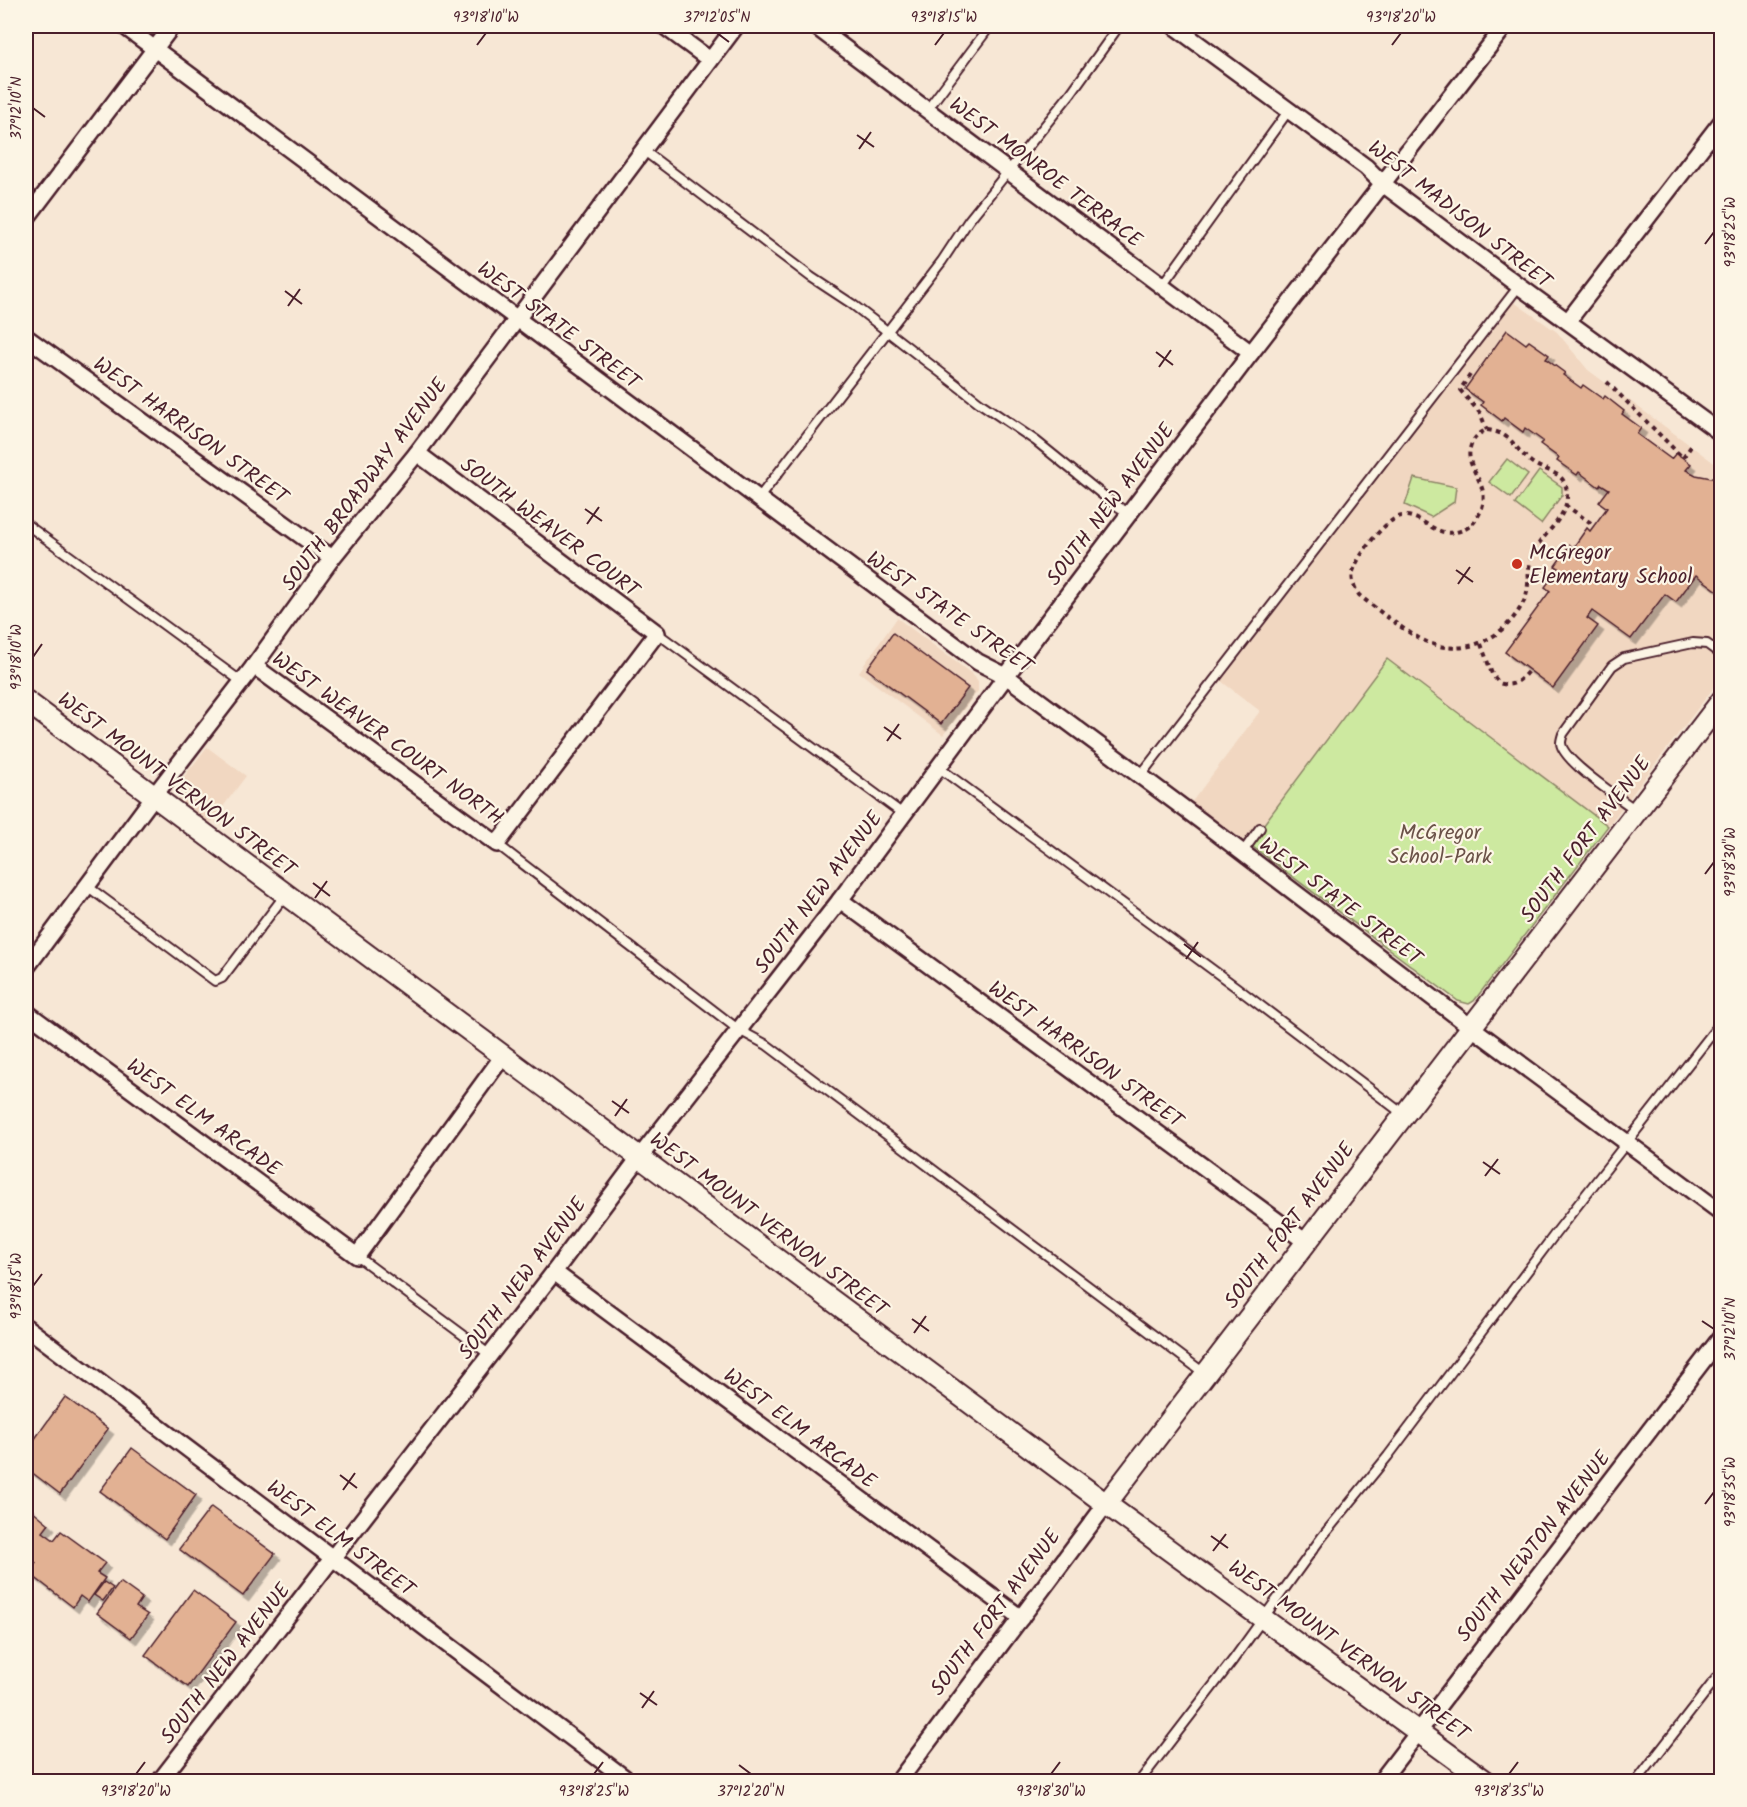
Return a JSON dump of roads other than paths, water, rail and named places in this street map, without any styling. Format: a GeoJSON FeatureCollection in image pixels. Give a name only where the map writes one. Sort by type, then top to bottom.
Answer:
{"type":"FeatureCollection","features":[{"type":"Feature","properties":{"kind":"street","name":"WEST STATE STREET"},"geometry":{"type":"LineString","coordinates":[[124,26],[978,662],[1006,676],[1471,1027],[1722,1213]]}},
{"type":"Feature","properties":{"kind":"street"},"geometry":{"type":"LineString","coordinates":[[26,219],[172,26]]}},
{"type":"Feature","properties":{"kind":"street"},"geometry":{"type":"LineString","coordinates":[[664,26],[710,60]]}},
{"type":"Feature","properties":{"kind":"street","name":"SOUTH BROADWAY AVENUE"},"geometry":{"type":"LineString","coordinates":[[26,968],[254,666],[332,558],[417,453],[736,26]]}},
{"type":"Feature","properties":{"kind":"street","name":"WEST MONROE TERRACE"},"geometry":{"type":"LineString","coordinates":[[815,26],[1251,353]]}},
{"type":"Feature","properties":{"kind":"street","name":"WEST MADISON STREET"},"geometry":{"type":"LineString","coordinates":[[1174,26],[1365,167],[1383,184],[1519,286],[1722,434]]}},
{"type":"Feature","properties":{"kind":"street","name":"SOUTH NEW AVENUE"},"geometry":{"type":"LineString","coordinates":[[159,1782],[840,900],[1006,676],[1251,353],[1505,26]]}},
{"type":"Feature","properties":{"kind":"street"},"geometry":{"type":"LineString","coordinates":[[1568,321],[1722,121]]}},
{"type":"Feature","properties":{"kind":"street","name":"WEST HARRISON STREET"},"geometry":{"type":"LineString","coordinates":[[26,337],[332,558]]}},
{"type":"Feature","properties":{"kind":"street","name":"SOUTH WEAVER COURT"},"geometry":{"type":"LineString","coordinates":[[417,453],[657,633]]}},
{"type":"Feature","properties":{"kind":"street"},"geometry":{"type":"LineString","coordinates":[[497,844],[657,633]]}},
{"type":"Feature","properties":{"kind":"street","name":"WEST WEAVER COURT NORTH"},"geometry":{"type":"LineString","coordinates":[[254,666],[497,844]]}},
{"type":"Feature","properties":{"kind":"street","name":"SOUTH FORT AVENUE"},"geometry":{"type":"LineString","coordinates":[[898,1782],[1205,1374],[1722,700]]}},
{"type":"Feature","properties":{"kind":"street","name":"WEST MOUNT VERNON STREET"},"geometry":{"type":"LineString","coordinates":[[26,701],[1106,1504],[1487,1782]]}},
{"type":"Feature","properties":{"kind":"street","name":"WEST HARRISON STREET"},"geometry":{"type":"LineString","coordinates":[[840,900],[1306,1242]]}},
{"type":"Feature","properties":{"kind":"street","name":"WEST ELM ARCADE"},"geometry":{"type":"LineString","coordinates":[[26,1012],[357,1256]]}},
{"type":"Feature","properties":{"kind":"street"},"geometry":{"type":"LineString","coordinates":[[357,1256],[503,1056]]}},
{"type":"Feature","properties":{"kind":"street","name":"WEST ELM ARCADE"},"geometry":{"type":"LineString","coordinates":[[554,1272],[1021,1618]]}},
{"type":"Feature","properties":{"kind":"street","name":"WEST ELM STREET"},"geometry":{"type":"LineString","coordinates":[[26,1327],[630,1782]]}},
{"type":"Feature","properties":{"kind":"street","name":"SOUTH NEWTON AVENUE"},"geometry":{"type":"LineString","coordinates":[[1380,1782],[1722,1336]]}},
{"type":"Feature","properties":{"kind":"lane"},"geometry":{"type":"LineString","coordinates":[[927,110],[990,26]]}},
{"type":"Feature","properties":{"kind":"lane"},"geometry":{"type":"LineString","coordinates":[[758,499],[942,261],[969,220],[1071,93],[1119,26]]}},
{"type":"Feature","properties":{"kind":"lane"},"geometry":{"type":"LineString","coordinates":[[1162,286],[1289,110]]}},
{"type":"Feature","properties":{"kind":"lane"},"geometry":{"type":"LineString","coordinates":[[643,150],[811,277],[852,303],[980,403],[1036,441],[1114,504],[1130,514]]}},
{"type":"Feature","properties":{"kind":"lane"},"geometry":{"type":"LineString","coordinates":[[1140,776],[1519,286]]}},
{"type":"Feature","properties":{"kind":"lane"},"geometry":{"type":"LineString","coordinates":[[26,524],[242,682]]}},
{"type":"Feature","properties":{"kind":"lane"},"geometry":{"type":"LineString","coordinates":[[657,633],[903,814]]}},
{"type":"Feature","properties":{"kind":"lane"},"geometry":{"type":"LineString","coordinates":[[1637,811],[1580,768],[1567,755],[1561,744],[1563,734],[1612,666],[1624,658],[1693,643],[1707,644],[1722,655]]}},
{"type":"Feature","properties":{"kind":"lane"},"geometry":{"type":"LineString","coordinates":[[938,767],[1236,987],[1404,1115]]}},
{"type":"Feature","properties":{"kind":"lane"},"geometry":{"type":"LineString","coordinates":[[1242,853],[1260,828]]}},
{"type":"Feature","properties":{"kind":"lane"},"geometry":{"type":"LineString","coordinates":[[497,844],[739,1030],[767,1045],[1205,1374]]}},
{"type":"Feature","properties":{"kind":"lane"},"geometry":{"type":"LineString","coordinates":[[87,886],[215,981],[222,978],[285,895]]}},
{"type":"Feature","properties":{"kind":"lane"},"geometry":{"type":"LineString","coordinates":[[1138,1782],[1264,1618],[1322,1537],[1388,1456],[1626,1142],[1722,1021]]}},
{"type":"Feature","properties":{"kind":"lane"},"geometry":{"type":"LineString","coordinates":[[357,1256],[490,1355]]}},
{"type":"Feature","properties":{"kind":"lane"},"geometry":{"type":"LineString","coordinates":[[1636,1782],[1722,1671]]}},
{"type":"Feature","properties":{"kind":"place","name":"McGregor Elementary School"},"geometry":{"type":"Point","coordinates":[1517,564]}},
{"type":"Feature","properties":{"kind":"park label","name":"McGregor School-Park"},"geometry":{"type":"Point","coordinates":[1440,844]}}]}
